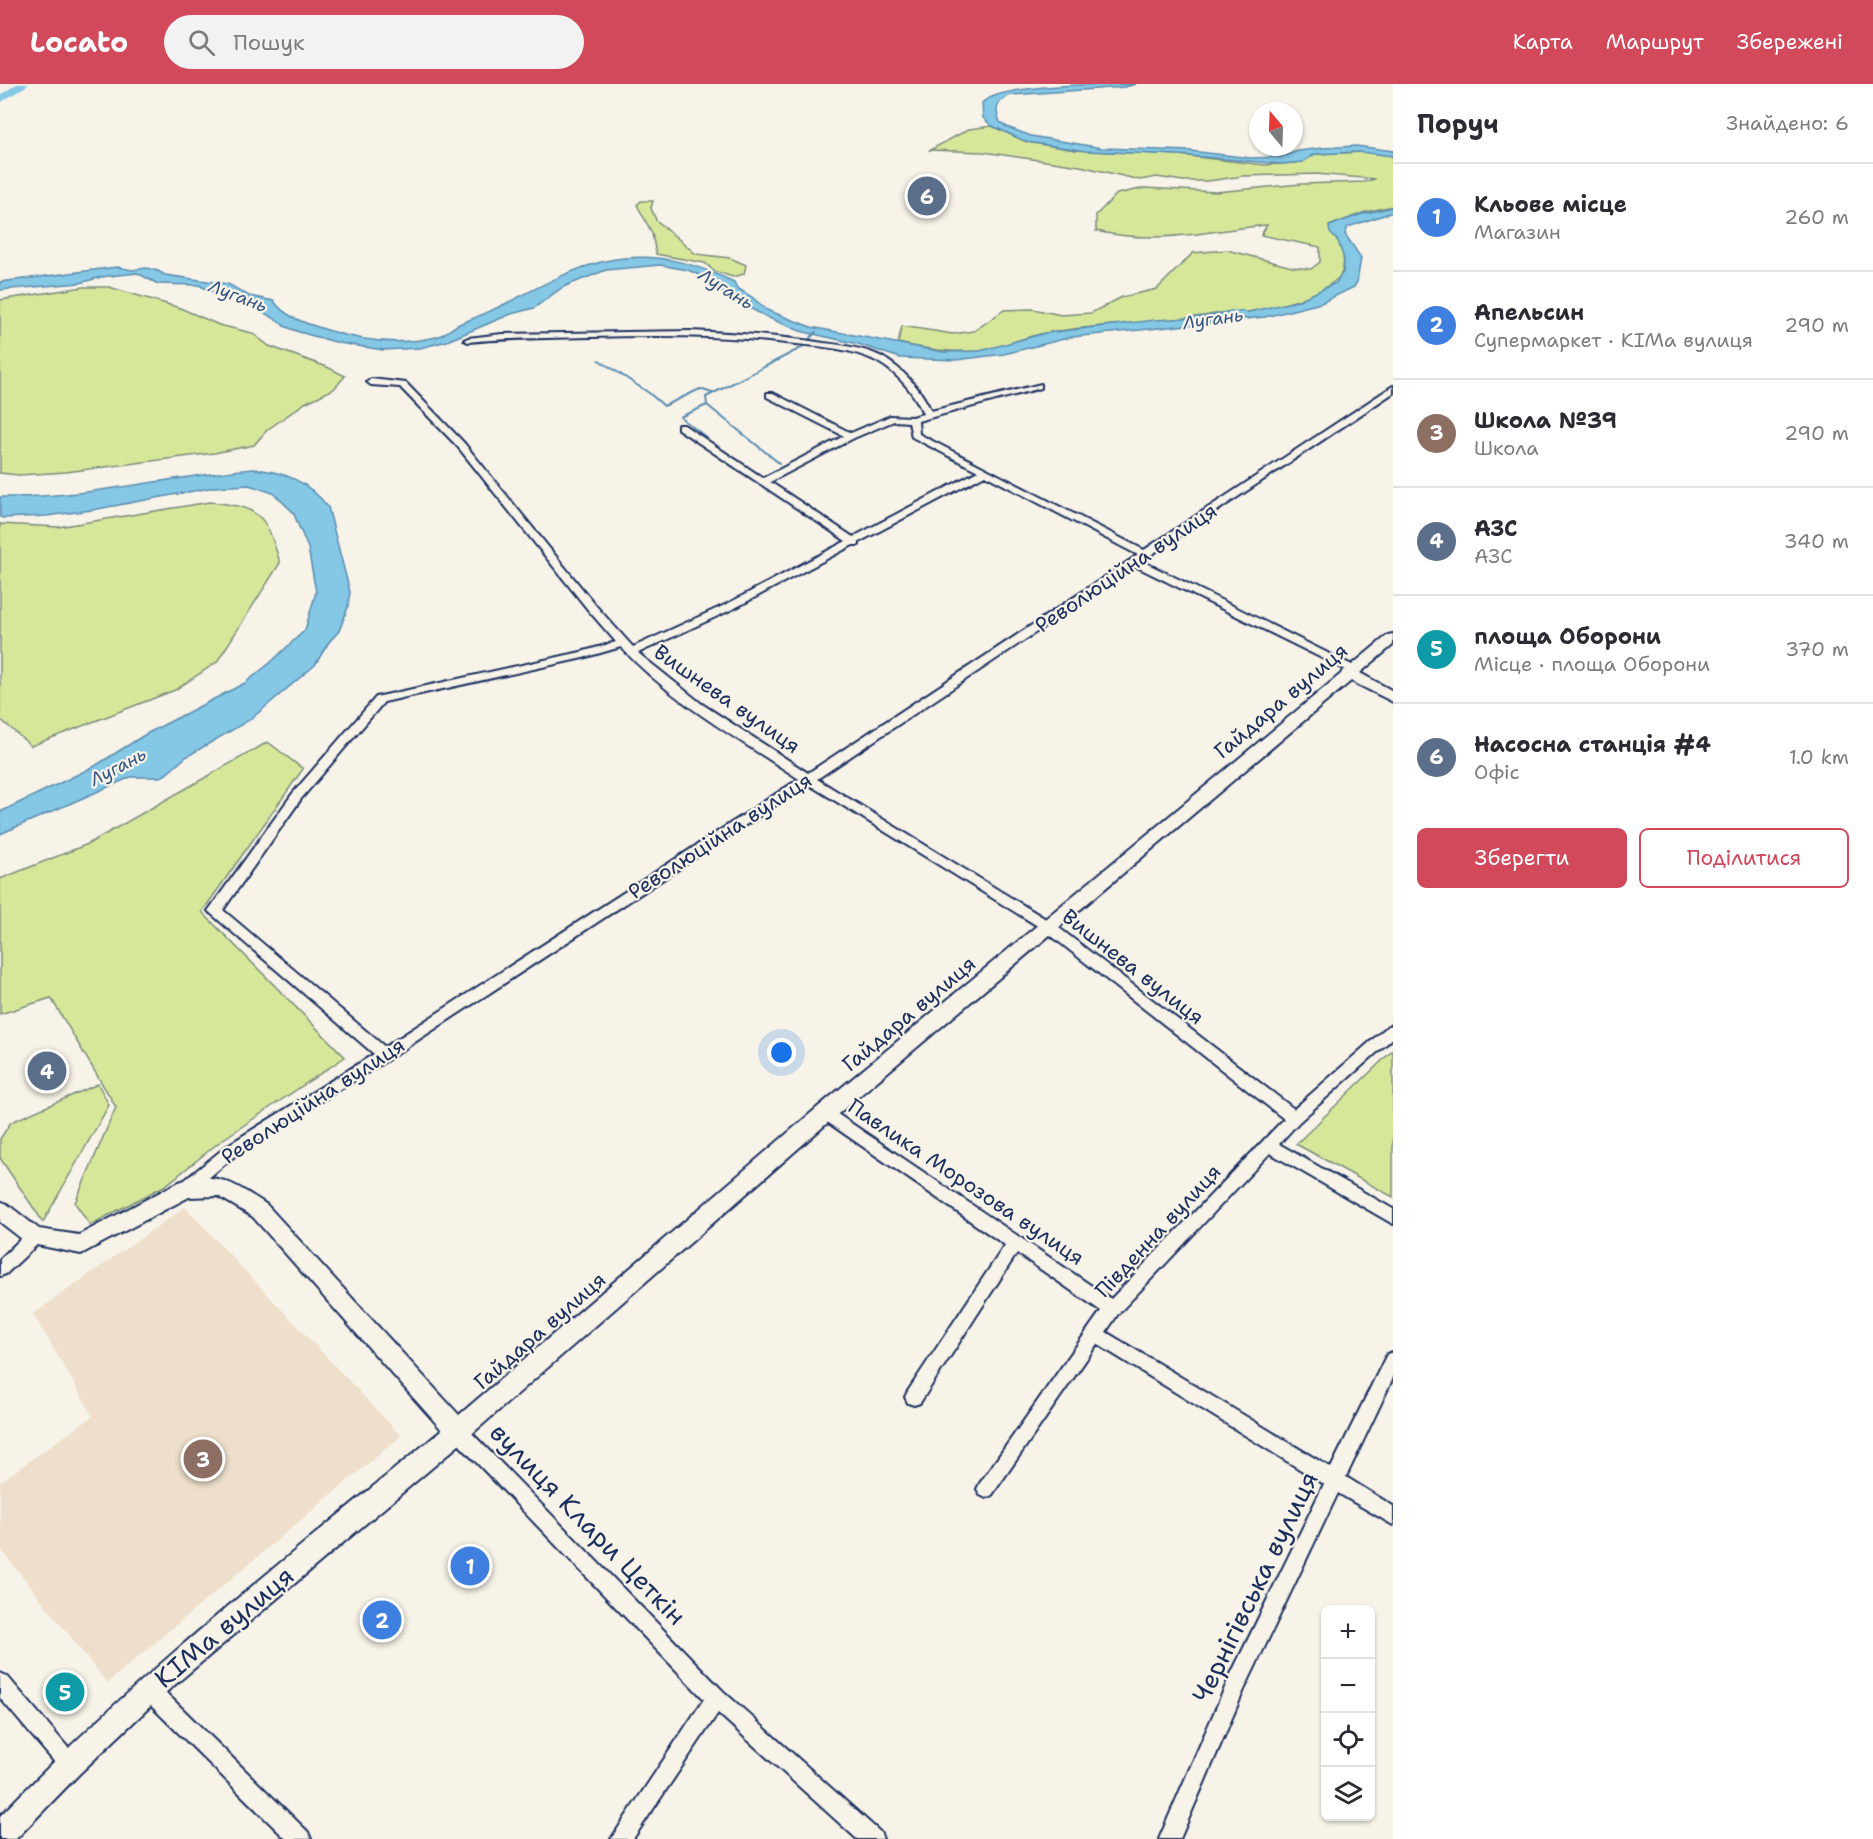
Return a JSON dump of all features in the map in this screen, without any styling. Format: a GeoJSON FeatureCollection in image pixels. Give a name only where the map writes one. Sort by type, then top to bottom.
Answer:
{"type":"FeatureCollection","features":[{"type":"Feature","properties":{"kind":"street"},"geometry":{"type":"LineString","coordinates":[[468,340],[502,336],[725,334],[823,345],[871,355],[915,389],[925,404],[927,415]]}},
{"type":"Feature","properties":{"kind":"street","name":"Вишнева вулиця"},"geometry":{"type":"LineString","coordinates":[[371,382],[403,385],[461,445],[640,662],[698,707],[808,779],[1049,927],[1294,1118]]}},
{"type":"Feature","properties":{"kind":"street"},"geometry":{"type":"LineString","coordinates":[[762,482],[851,436],[893,418],[914,420],[1038,386]]}},
{"type":"Feature","properties":{"kind":"street","name":"Революційна вулиця"},"geometry":{"type":"LineString","coordinates":[[34,1237],[81,1245],[186,1188],[233,1149],[384,1055],[808,779],[1393,389]]}},
{"type":"Feature","properties":{"kind":"street"},"geometry":{"type":"LineString","coordinates":[[770,395],[851,436]]}},
{"type":"Feature","properties":{"kind":"street"},"geometry":{"type":"LineString","coordinates":[[914,420],[915,435],[1274,633],[1350,671],[1393,697]]}},
{"type":"Feature","properties":{"kind":"street"},"geometry":{"type":"LineString","coordinates":[[681,427],[855,543]]}},
{"type":"Feature","properties":{"kind":"street"},"geometry":{"type":"LineString","coordinates":[[384,1055],[215,911],[297,796],[380,699],[627,647],[731,606],[855,543],[984,472]]}},
{"type":"Feature","properties":{"kind":"street","name":"Гайдара вулиця"},"geometry":{"type":"LineString","coordinates":[[458,1431],[825,1113],[1049,927],[1350,671],[1393,638]]}},
{"type":"Feature","properties":{"kind":"street","name":"Південна вулиця"},"geometry":{"type":"LineString","coordinates":[[986,1489],[1112,1309],[1294,1118],[1393,1030]]}},
{"type":"Feature","properties":{"kind":"street","name":"Павлика Морозова вулиця"},"geometry":{"type":"LineString","coordinates":[[825,1113],[1112,1309]]}},
{"type":"Feature","properties":{"kind":"street"},"geometry":{"type":"LineString","coordinates":[[1268,1145],[1393,1217]]}},
{"type":"Feature","properties":{"kind":"street","name":"вулиця Клари Цеткін"},"geometry":{"type":"LineString","coordinates":[[186,1188],[221,1187],[260,1211],[458,1431],[716,1698],[873,1839]]}},
{"type":"Feature","properties":{"kind":"street"},"geometry":{"type":"LineString","coordinates":[[0,1210],[34,1237],[0,1269]]}},
{"type":"Feature","properties":{"kind":"street"},"geometry":{"type":"LineString","coordinates":[[914,1397],[1015,1242]]}},
{"type":"Feature","properties":{"kind":"street"},"geometry":{"type":"LineString","coordinates":[[1095,1334],[1393,1516]]}},
{"type":"Feature","properties":{"kind":"street","name":"Чернігівська вулиця"},"geometry":{"type":"LineString","coordinates":[[1169,1839],[1237,1683],[1393,1360]]}},
{"type":"Feature","properties":{"kind":"street","name":"КІМа вулиця"},"geometry":{"type":"LineString","coordinates":[[0,1836],[69,1764],[149,1690],[458,1431]]}},
{"type":"Feature","properties":{"kind":"street"},"geometry":{"type":"LineString","coordinates":[[0,1683],[69,1764]]}},
{"type":"Feature","properties":{"kind":"street"},"geometry":{"type":"LineString","coordinates":[[149,1690],[301,1839]]}},
{"type":"Feature","properties":{"kind":"street"},"geometry":{"type":"LineString","coordinates":[[621,1839],[716,1698]]}},
{"type":"Feature","properties":{"kind":"shaded area"},"geometry":{"type":"Polygon","coordinates":[[[185,1207],[401,1436],[107,1683],[0,1548],[0,1482],[93,1416],[33,1314],[185,1207]]]}},
{"type":"Feature","properties":{"kind":"green space"},"geometry":{"type":"Polygon","coordinates":[[[992,126],[1027,142],[1075,150],[1179,155],[1265,165],[1295,163],[1315,154],[1366,152],[1393,156],[1393,206],[1365,212],[1329,226],[1342,250],[1344,261],[1340,275],[1318,291],[1283,305],[1248,312],[1224,312],[1199,317],[1063,330],[979,351],[938,350],[898,343],[902,326],[953,334],[974,331],[1004,310],[1033,309],[1061,315],[1091,313],[1122,297],[1157,289],[1193,253],[1227,250],[1292,267],[1311,269],[1320,262],[1320,247],[1261,235],[1267,225],[1161,237],[1118,235],[1096,231],[1096,215],[1117,194],[1145,188],[1216,192],[1301,184],[1364,182],[1375,179],[1316,174],[1243,176],[1208,181],[1183,181],[1157,177],[1140,180],[1080,166],[983,152],[930,150],[969,129],[992,126]]]}},
{"type":"Feature","properties":{"kind":"green space"},"geometry":{"type":"Polygon","coordinates":[[[641,201],[653,201],[651,208],[656,220],[696,254],[730,258],[746,265],[744,274],[733,277],[714,271],[705,263],[656,254],[652,233],[637,205],[641,201]]]}},
{"type":"Feature","properties":{"kind":"green space"},"geometry":{"type":"Polygon","coordinates":[[[84,287],[109,287],[180,308],[219,325],[252,333],[269,346],[345,376],[334,389],[305,403],[267,430],[254,445],[214,453],[66,472],[19,475],[0,473],[0,300],[84,287]]]}},
{"type":"Feature","properties":{"kind":"green space"},"geometry":{"type":"Polygon","coordinates":[[[210,502],[240,507],[258,516],[265,523],[280,563],[217,662],[175,690],[31,746],[0,719],[0,524],[58,527],[210,502]]]}},
{"type":"Feature","properties":{"kind":"green space"},"geometry":{"type":"Polygon","coordinates":[[[268,742],[303,769],[202,912],[345,1057],[222,1140],[166,1185],[90,1225],[75,1203],[116,1107],[51,998],[0,1014],[0,879],[88,844],[268,742]]]}},
{"type":"Feature","properties":{"kind":"green space"},"geometry":{"type":"Polygon","coordinates":[[[1393,1050],[1393,1197],[1296,1144],[1393,1050]]]}},
{"type":"Feature","properties":{"kind":"green space"},"geometry":{"type":"Polygon","coordinates":[[[98,1084],[109,1105],[43,1222],[0,1158],[0,1139],[11,1122],[98,1084]]]}},
{"type":"Feature","properties":{"kind":"water"},"geometry":{"type":"Polygon","coordinates":[[[1136,84],[1125,87],[1011,95],[1000,102],[997,109],[998,117],[1000,122],[1007,127],[1031,136],[1102,148],[1190,151],[1251,158],[1303,156],[1303,150],[1356,146],[1393,151],[1393,156],[1359,152],[1315,154],[1303,162],[1281,164],[1179,155],[1086,151],[1027,142],[992,126],[983,118],[982,103],[1009,92],[1054,86],[1136,84]]]}},
{"type":"Feature","properties":{"kind":"water"},"geometry":{"type":"Polygon","coordinates":[[[1393,207],[1393,212],[1348,227],[1345,234],[1361,258],[1357,282],[1354,287],[1321,303],[1265,317],[1072,337],[1004,354],[956,360],[900,358],[858,344],[800,331],[730,298],[704,277],[688,270],[660,265],[606,270],[563,287],[534,308],[511,314],[447,341],[420,348],[383,350],[339,343],[299,332],[284,326],[279,321],[227,293],[210,291],[199,285],[158,284],[137,273],[101,277],[80,283],[0,290],[0,282],[117,267],[132,270],[146,268],[165,275],[228,284],[249,296],[274,301],[283,311],[310,325],[366,339],[394,342],[440,336],[460,323],[582,268],[602,262],[639,257],[680,262],[721,276],[734,282],[737,288],[767,310],[811,327],[943,352],[980,351],[1045,333],[1155,320],[1205,317],[1231,311],[1249,312],[1297,301],[1336,283],[1343,272],[1344,259],[1338,241],[1330,233],[1329,226],[1362,214],[1393,207]]]}},
{"type":"Feature","properties":{"kind":"water"},"geometry":{"type":"Polygon","coordinates":[[[254,469],[295,479],[304,484],[328,507],[350,592],[348,607],[339,631],[329,642],[315,665],[251,719],[186,757],[165,775],[131,777],[0,834],[0,812],[95,766],[146,734],[245,683],[305,630],[316,592],[308,548],[293,512],[273,493],[249,485],[215,487],[92,510],[46,516],[0,517],[0,497],[32,497],[95,491],[254,469]]]}},
{"type":"Feature","properties":{"kind":"waterway","name":"Лугань"},"geometry":{"type":"LineString","coordinates":[[0,100],[24,84]]}},
{"type":"Feature","properties":{"kind":"waterway"},"geometry":{"type":"LineString","coordinates":[[707,405],[706,397],[801,348],[816,332]]}},
{"type":"Feature","properties":{"kind":"waterway"},"geometry":{"type":"LineString","coordinates":[[599,360],[649,393],[664,406],[700,389],[712,393]]}},
{"type":"Feature","properties":{"kind":"waterway"},"geometry":{"type":"LineString","coordinates":[[707,405],[779,463]]}},
{"type":"Feature","properties":{"kind":"waterway"},"geometry":{"type":"LineString","coordinates":[[707,405],[680,417],[707,438]]}},
{"type":"Feature","properties":{"kind":"place","name":"Насосна станція #4"},"geometry":{"type":"Point","coordinates":[927,196]}},
{"type":"Feature","properties":{"kind":"place","name":"АЗС"},"geometry":{"type":"Point","coordinates":[47,1071]}},
{"type":"Feature","properties":{"kind":"place","name":"Школа №39"},"geometry":{"type":"Point","coordinates":[203,1459]}},
{"type":"Feature","properties":{"kind":"place","name":"Кльове місце"},"geometry":{"type":"Point","coordinates":[470,1566]}},
{"type":"Feature","properties":{"kind":"place","name":"Апельсин"},"geometry":{"type":"Point","coordinates":[382,1620]}},
{"type":"Feature","properties":{"kind":"place","name":"площа Оборони"},"geometry":{"type":"Point","coordinates":[65,1692]}}]}
